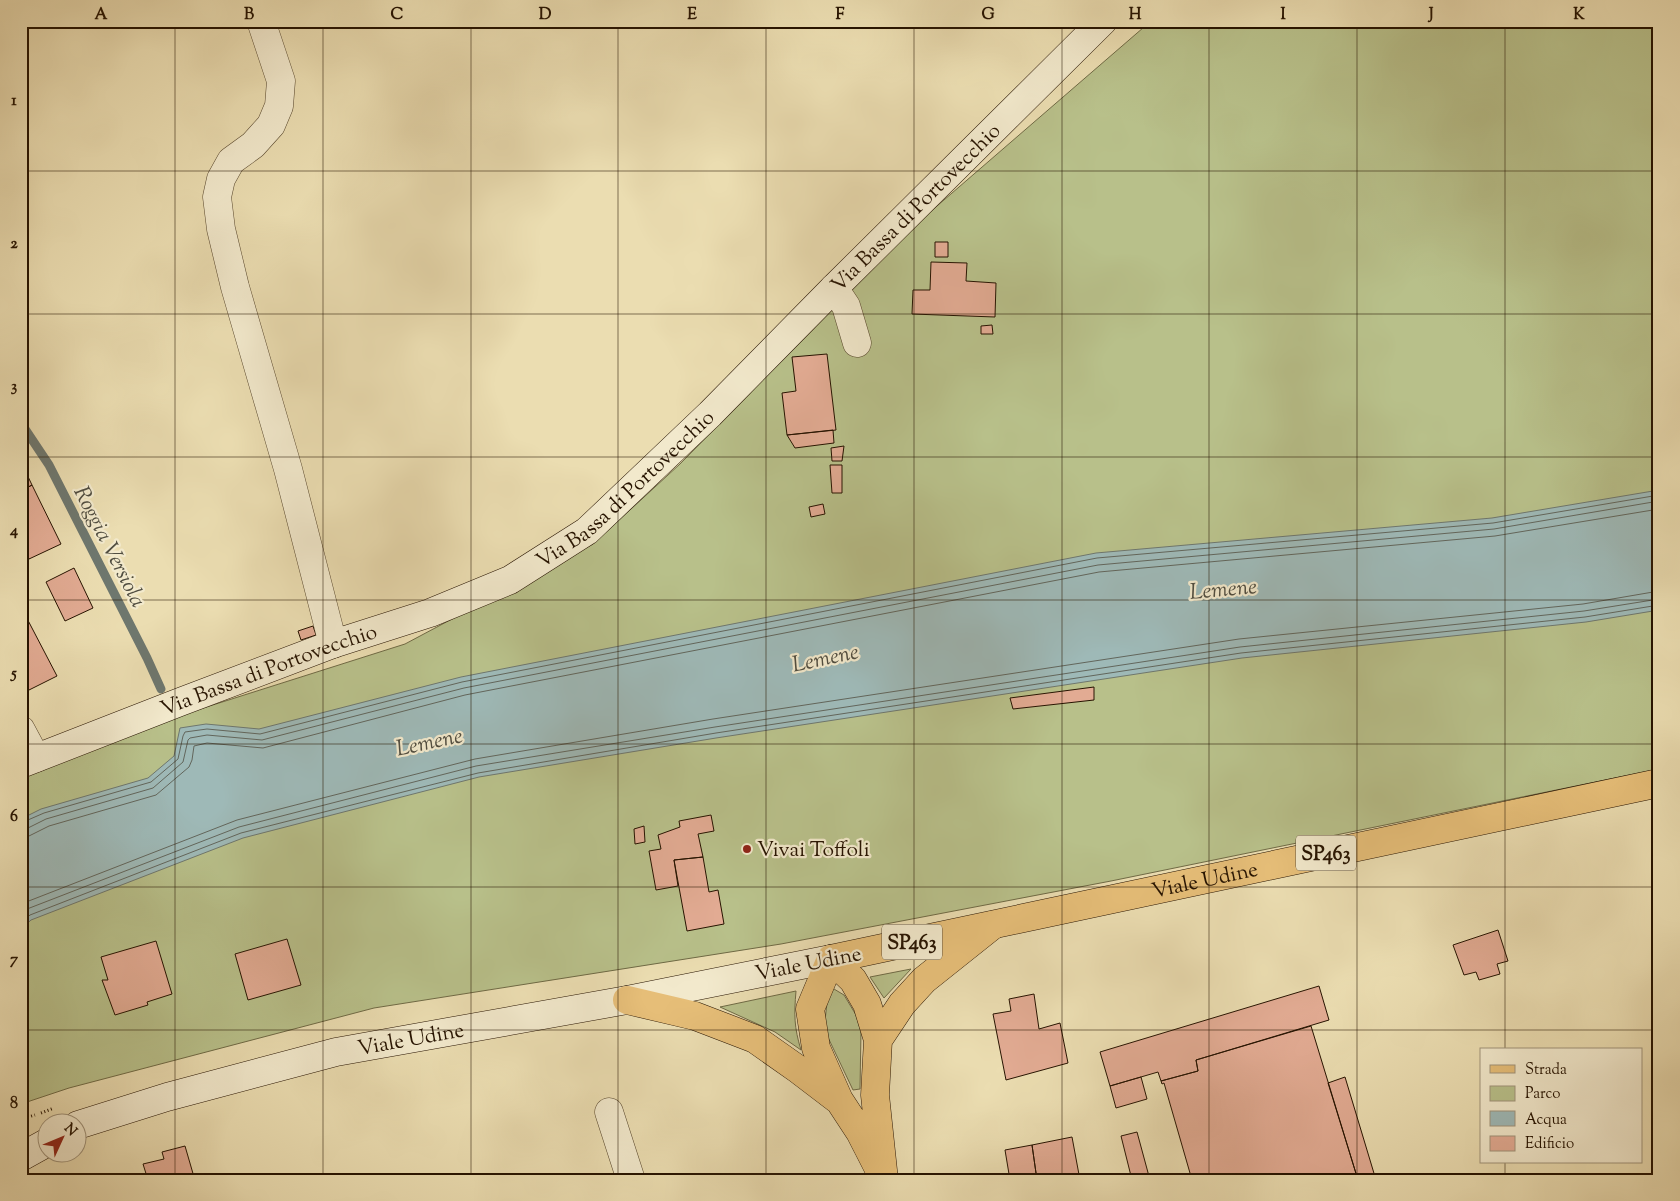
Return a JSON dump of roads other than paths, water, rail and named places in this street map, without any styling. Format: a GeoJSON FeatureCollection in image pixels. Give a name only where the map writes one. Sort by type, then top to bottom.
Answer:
{"type":"FeatureCollection","features":[{"type":"Feature","properties":{"kind":"main road","name":"Viale Udine"},"geometry":{"type":"LineString","coordinates":[[831,959],[1659,783]]}},
{"type":"Feature","properties":{"kind":"main road"},"geometry":{"type":"LineString","coordinates":[[878,1040],[902,1004],[924,980],[993,925]]}},
{"type":"Feature","properties":{"kind":"main road"},"geometry":{"type":"LineString","coordinates":[[831,959],[854,980],[867,1004],[878,1040],[875,1096],[883,1177],[860,1132],[839,1100],[816,1048],[810,1009],[831,959]]}},
{"type":"Feature","properties":{"kind":"main road"},"geometry":{"type":"LineString","coordinates":[[627,1000],[695,1016],[755,1040],[839,1100]]}},
{"type":"Feature","properties":{"kind":"street"},"geometry":{"type":"LineString","coordinates":[[261,21],[281,81],[279,106],[271,126],[253,145],[231,161],[221,179],[216,197],[221,229],[235,287],[288,470],[333,644]]}},
{"type":"Feature","properties":{"kind":"street","name":"Via Bassa di Portovecchio"},"geometry":{"type":"LineString","coordinates":[[29,761],[333,644],[430,613],[510,580],[587,531],[710,414],[1102,21]]}},
{"type":"Feature","properties":{"kind":"street"},"geometry":{"type":"LineString","coordinates":[[834,288],[846,306],[857,343]]}},
{"type":"Feature","properties":{"kind":"street"},"geometry":{"type":"LineString","coordinates":[[21,730],[29,761]]}},
{"type":"Feature","properties":{"kind":"street","name":"Viale Udine"},"geometry":{"type":"LineString","coordinates":[[88,1122],[167,1097],[336,1052],[627,1000],[831,959]]}},
{"type":"Feature","properties":{"kind":"street"},"geometry":{"type":"LineString","coordinates":[[609,1112],[631,1180]]}},
{"type":"Feature","properties":{"kind":"street"},"geometry":{"type":"LineString","coordinates":[[21,1137],[38,1133]]}},
{"type":"Feature","properties":{"kind":"street"},"geometry":{"type":"LineString","coordinates":[[21,1156],[38,1147]]}},
{"type":"Feature","properties":{"kind":"water","name":"Lemene"},"geometry":{"type":"Polygon","coordinates":[[[1659,490],[1659,610],[1586,622],[1242,658],[716,738],[479,777],[243,838],[31,920],[21,929],[21,819],[41,809],[148,778],[174,756],[180,728],[206,724],[259,729],[461,677],[1096,553],[1492,518],[1659,490]]]}},
{"type":"Feature","properties":{"kind":"waterway","name":"Roggia Versiola"},"geometry":{"type":"LineString","coordinates":[[21,423],[49,465],[161,689]]}},
{"type":"Feature","properties":{"kind":"place","name":"Vivai Toffoli"},"geometry":{"type":"Point","coordinates":[747,849]}}]}
